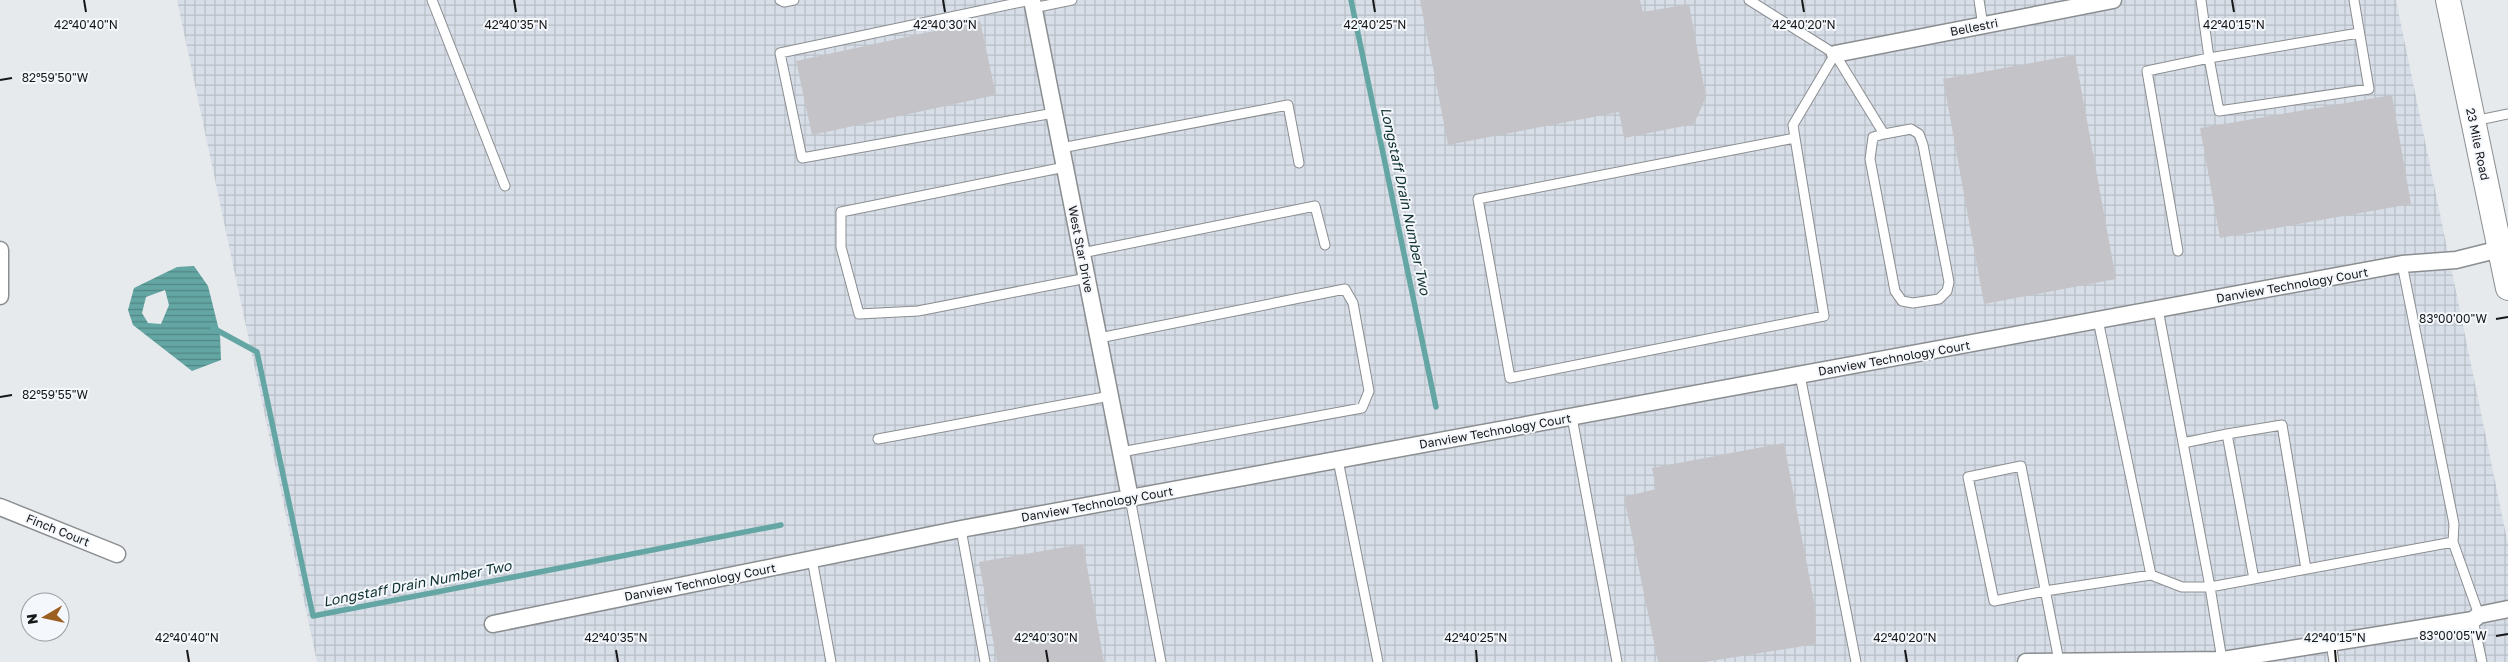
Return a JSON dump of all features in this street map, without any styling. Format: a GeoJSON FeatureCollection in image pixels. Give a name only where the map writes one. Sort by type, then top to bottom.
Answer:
{"type":"FeatureCollection","features":[{"type":"Feature","properties":{"kind":"main road","name":"23 Mile Road"},"geometry":{"type":"LineString","coordinates":[[2448,0],[2473,121],[2504,248],[2508,288]]}},
{"type":"Feature","properties":{"kind":"street","name":"Bellestri"},"geometry":{"type":"LineString","coordinates":[[1835,54],[2112,0]]}},
{"type":"Feature","properties":{"kind":"street","name":"West Star Drive"},"geometry":{"type":"LineString","coordinates":[[1032,2],[1130,498]]}},
{"type":"Feature","properties":{"kind":"street","name":"Danview Technology Court"},"geometry":{"type":"LineString","coordinates":[[493,624],[961,529],[2402,264],[2456,260],[2504,248]]}},
{"type":"Feature","properties":{"kind":"street"},"geometry":{"type":"LineString","coordinates":[[0,250],[0,296]]}},
{"type":"Feature","properties":{"kind":"street","name":"Finch Court"},"geometry":{"type":"LineString","coordinates":[[0,507],[117,554]]}},
{"type":"Feature","properties":{"kind":"street"},"geometry":{"type":"LineString","coordinates":[[2026,662],[2218,660],[2476,618],[2508,610]]}},
{"type":"Feature","properties":{"kind":"lane"},"geometry":{"type":"LineString","coordinates":[[432,0],[505,186]]}},
{"type":"Feature","properties":{"kind":"lane"},"geometry":{"type":"LineString","coordinates":[[780,0],[784,2],[794,0]]}},
{"type":"Feature","properties":{"kind":"lane"},"geometry":{"type":"LineString","coordinates":[[1054,113],[802,158],[780,53],[1032,2],[1072,0]]}},
{"type":"Feature","properties":{"kind":"lane"},"geometry":{"type":"LineString","coordinates":[[1750,0],[1835,54],[1884,134]]}},
{"type":"Feature","properties":{"kind":"lane"},"geometry":{"type":"LineString","coordinates":[[1979,0],[1984,26]]}},
{"type":"Feature","properties":{"kind":"lane"},"geometry":{"type":"LineString","coordinates":[[2201,0],[2219,111],[2369,88],[2354,0]]}},
{"type":"Feature","properties":{"kind":"lane"},"geometry":{"type":"LineString","coordinates":[[2178,251],[2147,71],[2209,58],[2360,33]]}},
{"type":"Feature","properties":{"kind":"lane"},"geometry":{"type":"LineString","coordinates":[[1795,138],[1478,199],[1510,378],[1824,316],[1795,138],[1793,126],[1835,54]]}},
{"type":"Feature","properties":{"kind":"lane"},"geometry":{"type":"LineString","coordinates":[[1061,148],[1288,105],[1299,163]]}},
{"type":"Feature","properties":{"kind":"lane"},"geometry":{"type":"LineString","coordinates":[[2473,121],[2508,114]]}},
{"type":"Feature","properties":{"kind":"lane"},"geometry":{"type":"LineString","coordinates":[[1911,129],[1919,134],[1924,145],[1950,282],[1947,291],[1939,299],[1913,303],[1902,301],[1895,291],[1870,159],[1873,137],[1884,134],[1911,129]]}},
{"type":"Feature","properties":{"kind":"lane"},"geometry":{"type":"LineString","coordinates":[[1065,167],[841,212],[840,247],[859,314],[918,311],[1087,278]]}},
{"type":"Feature","properties":{"kind":"lane"},"geometry":{"type":"LineString","coordinates":[[1082,253],[1315,206],[1324,245]]}},
{"type":"Feature","properties":{"kind":"lane"},"geometry":{"type":"LineString","coordinates":[[2402,264],[2454,524],[2453,542],[2476,618],[2482,662]]}},
{"type":"Feature","properties":{"kind":"lane"},"geometry":{"type":"LineString","coordinates":[[1099,338],[1345,289],[1352,303],[1369,391],[1362,408],[1121,452]]}},
{"type":"Feature","properties":{"kind":"lane"},"geometry":{"type":"LineString","coordinates":[[2158,309],[2210,587],[2218,660]]}},
{"type":"Feature","properties":{"kind":"lane"},"geometry":{"type":"LineString","coordinates":[[2098,320],[2151,575]]}},
{"type":"Feature","properties":{"kind":"lane"},"geometry":{"type":"LineString","coordinates":[[1800,375],[1856,662]]}},
{"type":"Feature","properties":{"kind":"lane"},"geometry":{"type":"LineString","coordinates":[[878,439],[1110,396]]}},
{"type":"Feature","properties":{"kind":"lane"},"geometry":{"type":"LineString","coordinates":[[1572,417],[1617,662]]}},
{"type":"Feature","properties":{"kind":"lane"},"geometry":{"type":"LineString","coordinates":[[2183,443],[2282,425],[2306,570]]}},
{"type":"Feature","properties":{"kind":"lane"},"geometry":{"type":"LineString","coordinates":[[2227,434],[2254,579]]}},
{"type":"Feature","properties":{"kind":"lane"},"geometry":{"type":"LineString","coordinates":[[1338,460],[1378,662]]}},
{"type":"Feature","properties":{"kind":"lane"},"geometry":{"type":"LineString","coordinates":[[2059,661],[2045,590],[2021,466],[1968,478],[1994,601],[2045,590],[2151,575],[2182,587],[2210,587],[2453,542]]}},
{"type":"Feature","properties":{"kind":"lane"},"geometry":{"type":"LineString","coordinates":[[1130,498],[1161,662]]}},
{"type":"Feature","properties":{"kind":"lane"},"geometry":{"type":"LineString","coordinates":[[961,529],[985,662]]}},
{"type":"Feature","properties":{"kind":"lane"},"geometry":{"type":"LineString","coordinates":[[812,559],[831,662]]}},
{"type":"Feature","properties":{"kind":"lane"},"geometry":{"type":"LineString","coordinates":[[2331,643],[2334,662]]}},
{"type":"Feature","properties":{"kind":"shaded area"},"geometry":{"type":"Polygon","coordinates":[[[177,0],[2396,0],[2508,544],[2508,662],[317,662],[177,0]]]}},
{"type":"Feature","properties":{"kind":"water"},"geometry":{"type":"Polygon","coordinates":[[[194,266],[208,286],[220,334],[221,360],[192,371],[133,325],[128,310],[134,288],[177,267],[194,266]],[[165,290],[146,297],[142,313],[148,323],[161,324],[169,305],[165,290]]]}},
{"type":"Feature","properties":{"kind":"building"},"geometry":{"type":"Polygon","coordinates":[[[1420,0],[1640,0],[1643,12],[1689,4],[1706,97],[1694,124],[1624,138],[1619,112],[1448,145],[1420,0]]]}},
{"type":"Feature","properties":{"kind":"building"},"geometry":{"type":"Polygon","coordinates":[[[980,21],[996,95],[812,135],[796,61],[980,21]]]}},
{"type":"Feature","properties":{"kind":"building"},"geometry":{"type":"Polygon","coordinates":[[[2075,55],[2116,279],[1984,304],[1943,79],[2075,55]]]}},
{"type":"Feature","properties":{"kind":"building"},"geometry":{"type":"Polygon","coordinates":[[[2392,95],[2411,204],[2220,238],[2200,128],[2392,95]]]}},
{"type":"Feature","properties":{"kind":"building"},"geometry":{"type":"Polygon","coordinates":[[[1784,443],[1815,607],[1816,644],[1705,662],[1658,662],[1624,497],[1656,489],[1652,468],[1784,443]]]}},
{"type":"Feature","properties":{"kind":"building"},"geometry":{"type":"Polygon","coordinates":[[[1083,544],[1104,662],[997,662],[979,562],[1083,544]]]}},
{"type":"Feature","properties":{"kind":"waterway","name":"Longstaff Drain Number Two"},"geometry":{"type":"LineString","coordinates":[[1351,0],[1436,407]]}},
{"type":"Feature","properties":{"kind":"waterway","name":"Longstaff Drain Number Two"},"geometry":{"type":"LineString","coordinates":[[213,328],[257,352],[313,616],[781,525]]}}]}
